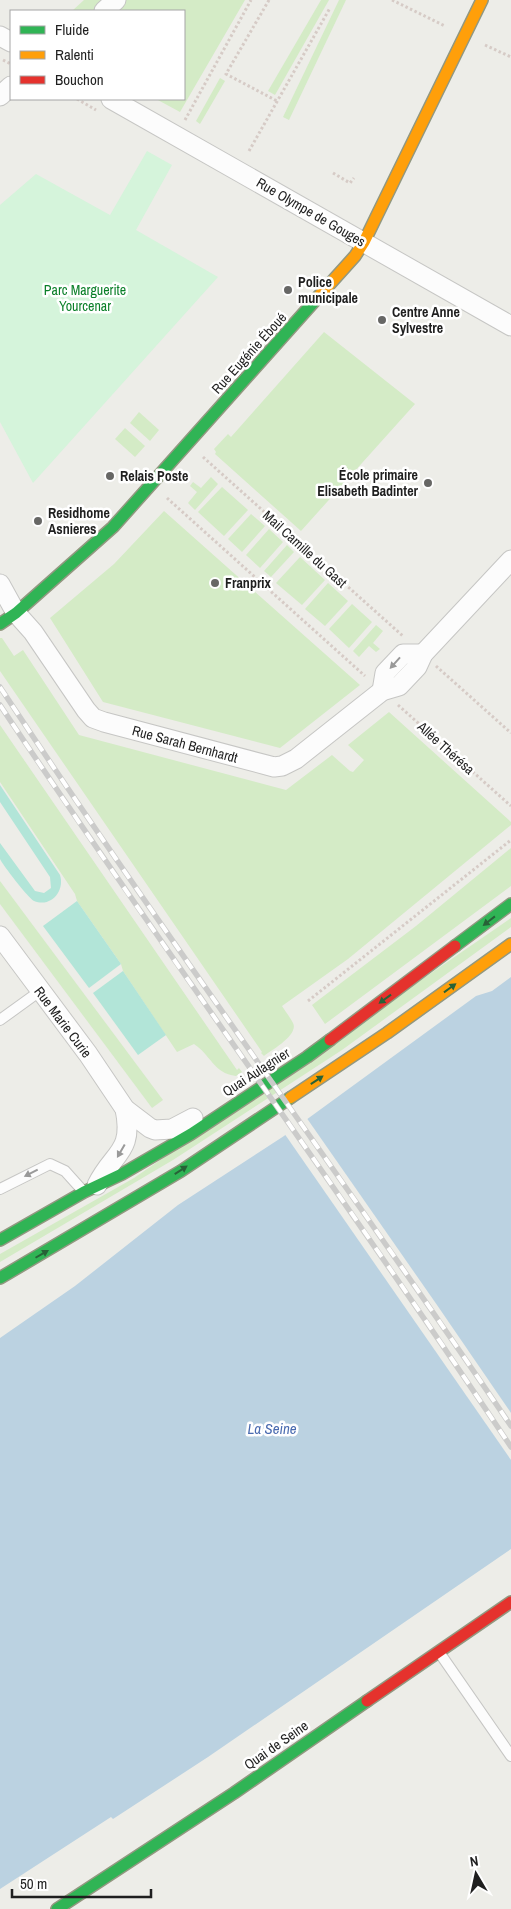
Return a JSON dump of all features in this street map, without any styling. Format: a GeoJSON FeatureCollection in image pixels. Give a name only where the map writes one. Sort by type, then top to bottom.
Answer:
{"type":"FeatureCollection","features":[{"type":"Feature","properties":{"kind":"main road","name":"Rue Eugénie Éboué"},"geometry":{"type":"LineString","coordinates":[[0,624],[16,613],[113,527],[346,268],[364,242],[482,0]]}},
{"type":"Feature","properties":{"kind":"main road","name":"Quai Aulagnier"},"geometry":{"type":"LineString","coordinates":[[0,1240],[191,1134],[306,1057],[511,904]]}},
{"type":"Feature","properties":{"kind":"main road"},"geometry":{"type":"LineString","coordinates":[[0,1278],[181,1170],[387,1033],[511,944]]}},
{"type":"Feature","properties":{"kind":"main road","name":"Quai de Seine"},"geometry":{"type":"LineString","coordinates":[[56,1909],[234,1793],[511,1602]]}},
{"type":"Feature","properties":{"kind":"street"},"geometry":{"type":"LineString","coordinates":[[105,10],[116,0]]}},
{"type":"Feature","properties":{"kind":"street"},"geometry":{"type":"LineString","coordinates":[[0,96],[10,87]]}},
{"type":"Feature","properties":{"kind":"street","name":"Rue Olympe de Gouges"},"geometry":{"type":"LineString","coordinates":[[113,100],[511,326]]}},
{"type":"Feature","properties":{"kind":"street","name":"Rue Sarah Bernhardt"},"geometry":{"type":"LineString","coordinates":[[0,584],[16,613],[33,632],[93,718],[267,766],[282,766],[296,760],[382,691],[399,686],[417,667],[423,654],[511,560]]}},
{"type":"Feature","properties":{"kind":"street","name":"Rue Marie Curie"},"geometry":{"type":"LineString","coordinates":[[0,936],[88,1054],[125,1109],[150,1128],[164,1130],[181,1125],[216,1104],[261,1086]]}},
{"type":"Feature","properties":{"kind":"street"},"geometry":{"type":"LineString","coordinates":[[90,1190],[124,1147],[128,1122],[125,1109]]}},
{"type":"Feature","properties":{"kind":"lane"},"geometry":{"type":"LineString","coordinates":[[0,1020],[40,991]]}},
{"type":"Feature","properties":{"kind":"lane"},"geometry":{"type":"LineString","coordinates":[[0,1189],[50,1164],[65,1170],[90,1190]]}},
{"type":"Feature","properties":{"kind":"lane"},"geometry":{"type":"LineString","coordinates":[[438,1652],[511,1756]]}},
{"type":"Feature","properties":{"kind":"path"},"geometry":{"type":"LineString","coordinates":[[176,136],[251,0]]}},
{"type":"Feature","properties":{"kind":"path"},"geometry":{"type":"LineString","coordinates":[[269,0],[226,74],[277,101]]}},
{"type":"Feature","properties":{"kind":"path"},"geometry":{"type":"LineString","coordinates":[[392,0],[511,57]]}},
{"type":"Feature","properties":{"kind":"path"},"geometry":{"type":"LineString","coordinates":[[249,151],[330,8]]}},
{"type":"Feature","properties":{"kind":"path"},"geometry":{"type":"LineString","coordinates":[[333,173],[350,184],[354,178]]}},
{"type":"Feature","properties":{"kind":"path","name":"Mail Camille du Gast"},"geometry":{"type":"LineString","coordinates":[[188,444],[423,654]]}},
{"type":"Feature","properties":{"kind":"path"},"geometry":{"type":"LineString","coordinates":[[152,484],[382,691]]}},
{"type":"Feature","properties":{"kind":"path"},"geometry":{"type":"LineString","coordinates":[[423,654],[511,733]]}},
{"type":"Feature","properties":{"kind":"path","name":"Allée Thérésa"},"geometry":{"type":"LineString","coordinates":[[382,691],[511,806]]}},
{"type":"Feature","properties":{"kind":"path"},"geometry":{"type":"LineString","coordinates":[[308,1001],[511,840]]}},
{"type":"Feature","properties":{"kind":"green space"},"geometry":{"type":"Polygon","coordinates":[[[84,0],[110,0],[98,10],[73,10],[84,0]]]}},
{"type":"Feature","properties":{"kind":"green space"},"geometry":{"type":"Polygon","coordinates":[[[122,0],[245,0],[180,112],[158,100],[185,100],[185,10],[111,10],[122,0]]]}},
{"type":"Feature","properties":{"kind":"green space"},"geometry":{"type":"Polygon","coordinates":[[[321,0],[329,0],[275,95],[268,91],[321,0]]]}},
{"type":"Feature","properties":{"kind":"green space"},"geometry":{"type":"Polygon","coordinates":[[[339,0],[346,0],[289,120],[283,117],[339,0]]]}},
{"type":"Feature","properties":{"kind":"green space"},"geometry":{"type":"Polygon","coordinates":[[[220,78],[225,81],[200,124],[196,121],[220,78]]]}},
{"type":"Feature","properties":{"kind":"green space","name":"Parc Marguerite Yourcenar"},"geometry":{"type":"Polygon","coordinates":[[[147,151],[172,165],[136,230],[218,277],[33,483],[0,422],[0,205],[36,174],[110,215],[147,151]]]}},
{"type":"Feature","properties":{"kind":"green space"},"geometry":{"type":"Polygon","coordinates":[[[324,332],[415,404],[301,531],[215,454],[214,449],[228,434],[231,437],[324,332]]]}},
{"type":"Feature","properties":{"kind":"green space"},"geometry":{"type":"Polygon","coordinates":[[[139,412],[159,430],[150,441],[130,423],[139,412]]]}},
{"type":"Feature","properties":{"kind":"green space"},"geometry":{"type":"Polygon","coordinates":[[[125,428],[145,446],[135,457],[115,439],[125,428]]]}},
{"type":"Feature","properties":{"kind":"green space"},"geometry":{"type":"Polygon","coordinates":[[[211,477],[218,484],[195,510],[188,503],[197,492],[190,486],[193,482],[201,488],[211,477]]]}},
{"type":"Feature","properties":{"kind":"green space"},"geometry":{"type":"Polygon","coordinates":[[[222,487],[248,510],[224,536],[198,512],[222,487]]]}},
{"type":"Feature","properties":{"kind":"green space"},"geometry":{"type":"Polygon","coordinates":[[[164,511],[360,685],[280,748],[103,702],[50,618],[114,564],[164,511]]]}},
{"type":"Feature","properties":{"kind":"green space"},"geometry":{"type":"Polygon","coordinates":[[[251,514],[265,526],[242,552],[228,539],[251,514]]]}},
{"type":"Feature","properties":{"kind":"green space"},"geometry":{"type":"Polygon","coordinates":[[[269,529],[283,542],[260,568],[246,555],[269,529]]]}},
{"type":"Feature","properties":{"kind":"green space"},"geometry":{"type":"Polygon","coordinates":[[[287,545],[294,552],[271,577],[264,571],[287,545]]]}},
{"type":"Feature","properties":{"kind":"green space"},"geometry":{"type":"Polygon","coordinates":[[[300,557],[325,580],[302,605],[276,583],[300,557]]]}},
{"type":"Feature","properties":{"kind":"green space"},"geometry":{"type":"Polygon","coordinates":[[[328,583],[348,601],[325,626],[305,609],[328,583]]]}},
{"type":"Feature","properties":{"kind":"green space"},"geometry":{"type":"Polygon","coordinates":[[[352,604],[372,622],[349,648],[329,629],[352,604]]]}},
{"type":"Feature","properties":{"kind":"green space"},"geometry":{"type":"Polygon","coordinates":[[[376,625],[383,631],[373,643],[380,649],[376,652],[369,646],[359,657],[353,651],[376,625]]]}},
{"type":"Feature","properties":{"kind":"green space"},"geometry":{"type":"Polygon","coordinates":[[[0,638],[2,638],[14,656],[23,650],[79,735],[286,790],[332,755],[353,772],[364,760],[348,745],[389,712],[511,822],[511,825],[348,959],[282,1006],[293,1023],[294,1028],[284,1042],[264,1056],[0,671],[0,638]]]}},
{"type":"Feature","properties":{"kind":"green space"},"geometry":{"type":"Polygon","coordinates":[[[0,725],[237,1070],[239,1068],[242,1072],[236,1076],[222,1071],[194,1044],[177,1052],[0,782],[0,725]]]}},
{"type":"Feature","properties":{"kind":"green space"},"geometry":{"type":"Polygon","coordinates":[[[0,785],[60,875],[61,886],[59,892],[51,900],[40,903],[31,899],[0,859],[0,843],[35,891],[44,893],[51,888],[50,877],[0,802],[0,785]]]}},
{"type":"Feature","properties":{"kind":"green space"},"geometry":{"type":"Polygon","coordinates":[[[511,848],[511,886],[325,1024],[312,1005],[416,926],[511,848]]]}},
{"type":"Feature","properties":{"kind":"green space"},"geometry":{"type":"Polygon","coordinates":[[[0,881],[163,1100],[152,1108],[0,904],[0,881]]]}},
{"type":"Feature","properties":{"kind":"green space"},"geometry":{"type":"Polygon","coordinates":[[[77,901],[121,964],[89,988],[43,926],[77,901]]]}},
{"type":"Feature","properties":{"kind":"green space"},"geometry":{"type":"Polygon","coordinates":[[[511,918],[511,927],[342,1050],[173,1160],[0,1262],[0,1254],[134,1178],[511,918]]]}},
{"type":"Feature","properties":{"kind":"green space"},"geometry":{"type":"Polygon","coordinates":[[[123,971],[166,1035],[138,1055],[93,993],[123,971]]]}},
{"type":"Feature","properties":{"kind":"water","name":"La Seine"},"geometry":{"type":"Polygon","coordinates":[[[511,977],[511,1549],[208,1757],[0,1889],[0,1338],[75,1286],[178,1205],[284,1136],[476,996],[492,991],[511,977]]]}},
{"type":"Feature","properties":{"kind":"pier"},"geometry":{"type":"Polygon","coordinates":[[[306,1117],[511,1413],[511,1460],[284,1133],[306,1117]]]}},
{"type":"Feature","properties":{"kind":"railway"},"geometry":{"type":"LineString","coordinates":[[0,687],[126,873],[511,1426]]}},
{"type":"Feature","properties":{"kind":"railway"},"geometry":{"type":"LineString","coordinates":[[0,705],[511,1447]]}},
{"type":"Feature","properties":{"kind":"traffic: fast"},"geometry":{"type":"LineString","coordinates":[[0,624],[16,613],[113,527],[319,296]]}},
{"type":"Feature","properties":{"kind":"traffic: fast"},"geometry":{"type":"LineString","coordinates":[[455,946],[511,904]]}},
{"type":"Feature","properties":{"kind":"traffic: fast"},"geometry":{"type":"LineString","coordinates":[[0,1240],[191,1134],[330,1040]]}},
{"type":"Feature","properties":{"kind":"traffic: fast"},"geometry":{"type":"LineString","coordinates":[[0,1278],[181,1171],[290,1098]]}},
{"type":"Feature","properties":{"kind":"traffic: fast"},"geometry":{"type":"LineString","coordinates":[[57,1909],[234,1793],[367,1701]]}},
{"type":"Feature","properties":{"kind":"traffic: slow"},"geometry":{"type":"LineString","coordinates":[[319,296],[355,256],[364,242],[482,0]]}},
{"type":"Feature","properties":{"kind":"traffic: slow"},"geometry":{"type":"LineString","coordinates":[[290,1098],[387,1033],[511,944]]}},
{"type":"Feature","properties":{"kind":"traffic: jam"},"geometry":{"type":"LineString","coordinates":[[330,1040],[455,946]]}},
{"type":"Feature","properties":{"kind":"traffic: jam"},"geometry":{"type":"LineString","coordinates":[[367,1701],[511,1602]]}},
{"type":"Feature","properties":{"kind":"place","name":"Police municipale"},"geometry":{"type":"Point","coordinates":[288,290]}},
{"type":"Feature","properties":{"kind":"place","name":"Centre Anne Sylvestre"},"geometry":{"type":"Point","coordinates":[382,320]}},
{"type":"Feature","properties":{"kind":"place","name":"Relais Poste"},"geometry":{"type":"Point","coordinates":[110,476]}},
{"type":"Feature","properties":{"kind":"place","name":"École primaire Elisabeth Badinter"},"geometry":{"type":"Point","coordinates":[428,483]}},
{"type":"Feature","properties":{"kind":"place","name":"Residhome Asnieres"},"geometry":{"type":"Point","coordinates":[38,521]}},
{"type":"Feature","properties":{"kind":"place","name":"Franprix"},"geometry":{"type":"Point","coordinates":[215,583]}}]}
